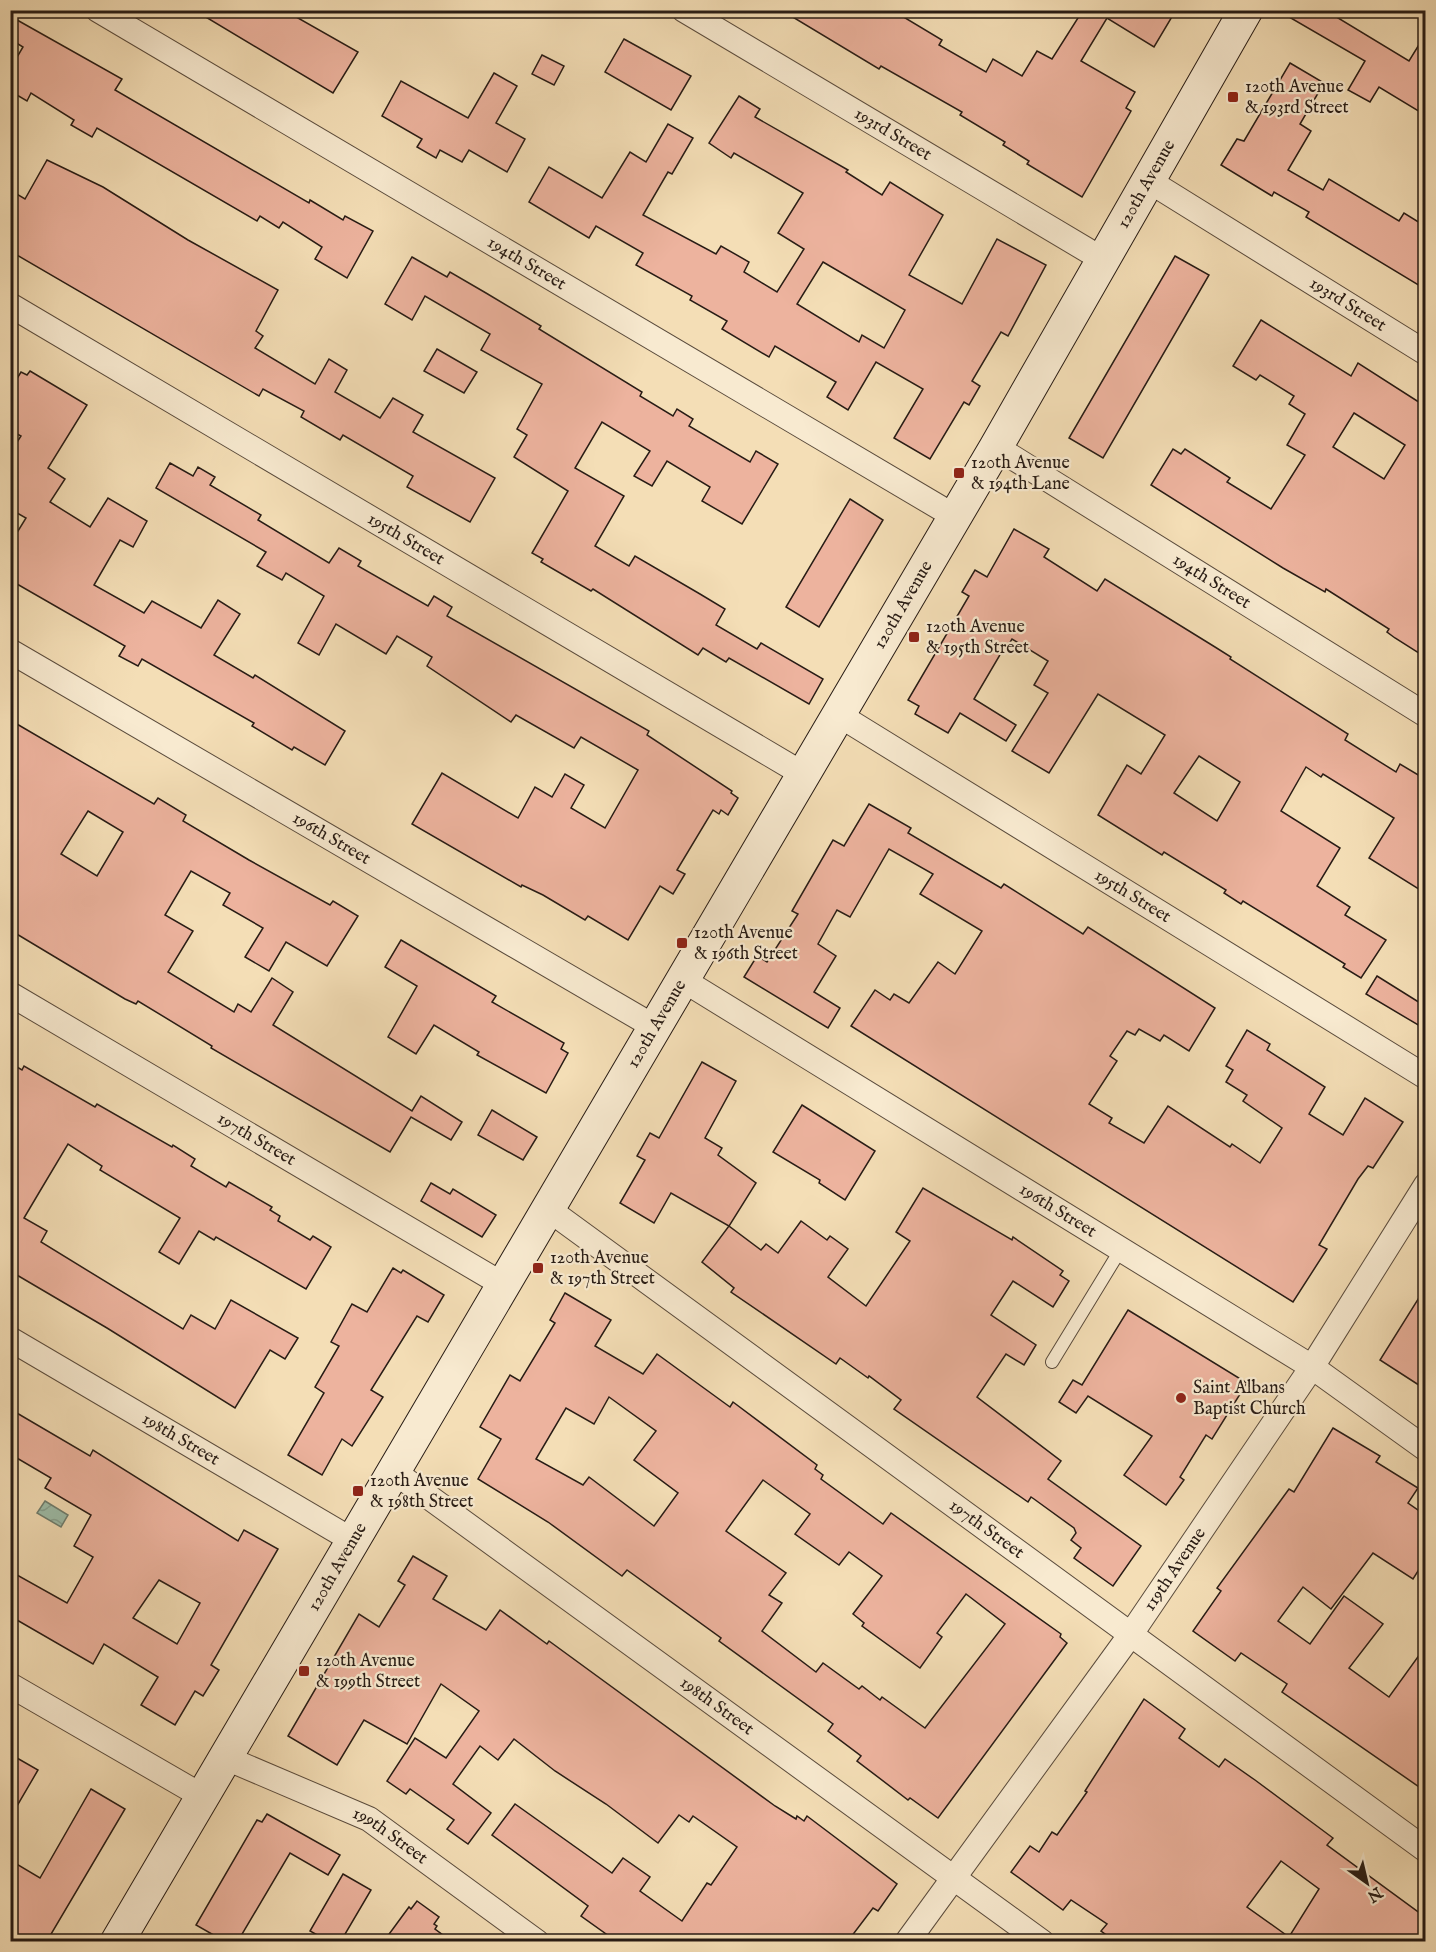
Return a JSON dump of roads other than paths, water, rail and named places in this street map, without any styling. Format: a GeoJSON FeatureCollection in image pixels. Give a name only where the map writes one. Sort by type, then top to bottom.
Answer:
{"type":"FeatureCollection","features":[{"type":"Feature","properties":{"kind":"street","name":"194th Street"},"geometry":{"type":"LineString","coordinates":[[98,10],[954,516]]}},
{"type":"Feature","properties":{"kind":"street","name":"193rd Street"},"geometry":{"type":"LineString","coordinates":[[684,10],[1102,259]]}},
{"type":"Feature","properties":{"kind":"street","name":"120th Avenue"},"geometry":{"type":"LineString","coordinates":[[117,1941],[548,1209],[653,1026],[683,980],[996,447],[1246,10]]}},
{"type":"Feature","properties":{"kind":"street","name":"193rd Street"},"geometry":{"type":"LineString","coordinates":[[1149,181],[1425,353]]}},
{"type":"Feature","properties":{"kind":"street","name":"195th Street"},"geometry":{"type":"LineString","coordinates":[[10,305],[803,774]]}},
{"type":"Feature","properties":{"kind":"street","name":"194th Street"},"geometry":{"type":"LineString","coordinates":[[996,447],[1425,715]]}},
{"type":"Feature","properties":{"kind":"street","name":"196th Street"},"geometry":{"type":"LineString","coordinates":[[10,651],[653,1026]]}},
{"type":"Feature","properties":{"kind":"street","name":"195th Street"},"geometry":{"type":"LineString","coordinates":[[838,715],[1425,1077]]}},
{"type":"Feature","properties":{"kind":"street","name":"196th Street"},"geometry":{"type":"LineString","coordinates":[[683,980],[1312,1367],[1425,1449]]}},
{"type":"Feature","properties":{"kind":"street","name":"197th Street"},"geometry":{"type":"LineString","coordinates":[[10,994],[502,1284]]}},
{"type":"Feature","properties":{"kind":"street","name":"119th Avenue"},"geometry":{"type":"LineString","coordinates":[[907,1941],[1131,1634],[1312,1367],[1425,1185]]}},
{"type":"Feature","properties":{"kind":"street","name":"197th Street"},"geometry":{"type":"LineString","coordinates":[[548,1209],[1425,1850]]}},
{"type":"Feature","properties":{"kind":"street","name":"198th Street"},"geometry":{"type":"LineString","coordinates":[[10,1339],[352,1540]]}},
{"type":"Feature","properties":{"kind":"street","name":"198th Street"},"geometry":{"type":"LineString","coordinates":[[393,1471],[1042,1941]]}},
{"type":"Feature","properties":{"kind":"street"},"geometry":{"type":"LineString","coordinates":[[10,1685],[202,1796]]}},
{"type":"Feature","properties":{"kind":"street","name":"199th Street"},"geometry":{"type":"LineString","coordinates":[[226,1758],[369,1819],[537,1941]]}},
{"type":"Feature","properties":{"kind":"lane"},"geometry":{"type":"LineString","coordinates":[[1052,1362],[1121,1249]]}},
{"type":"Feature","properties":{"kind":"water"},"geometry":{"type":"Polygon","coordinates":[[[45,1501],[68,1515],[61,1527],[37,1513],[45,1501]]]}},
{"type":"Feature","properties":{"kind":"place","name":"120th Avenue & 193rd Street"},"geometry":{"type":"Point","coordinates":[1233,97]}},
{"type":"Feature","properties":{"kind":"place","name":"120th Avenue & 194th Lane"},"geometry":{"type":"Point","coordinates":[959,473]}},
{"type":"Feature","properties":{"kind":"place","name":"120th Avenue & 195th Street"},"geometry":{"type":"Point","coordinates":[914,637]}},
{"type":"Feature","properties":{"kind":"place","name":"120th Avenue & 196th Street"},"geometry":{"type":"Point","coordinates":[682,943]}},
{"type":"Feature","properties":{"kind":"place","name":"120th Avenue & 197th Street"},"geometry":{"type":"Point","coordinates":[538,1268]}},
{"type":"Feature","properties":{"kind":"place","name":"Saint Albans Baptist Church"},"geometry":{"type":"Point","coordinates":[1181,1398]}},
{"type":"Feature","properties":{"kind":"place","name":"120th Avenue & 198th Street"},"geometry":{"type":"Point","coordinates":[358,1491]}},
{"type":"Feature","properties":{"kind":"place","name":"120th Avenue & 199th Street"},"geometry":{"type":"Point","coordinates":[304,1671]}}]}
